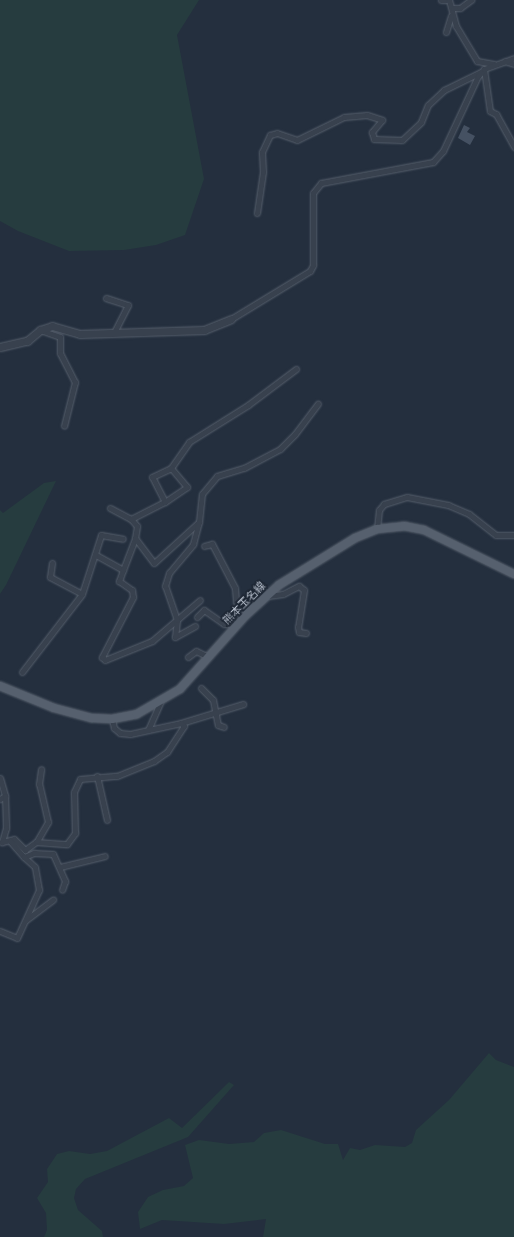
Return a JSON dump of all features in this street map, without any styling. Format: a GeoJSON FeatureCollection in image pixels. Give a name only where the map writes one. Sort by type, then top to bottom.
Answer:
{"type":"FeatureCollection","features":[{"type":"Feature","properties":{"kind":"main road","name":"熊本玉名線"},"geometry":{"type":"LineString","coordinates":[[0,686],[72,714],[112,719],[137,714],[160,703],[180,689],[238,623],[265,596],[300,570],[355,538],[377,529],[404,526],[424,530],[514,574]]}},
{"type":"Feature","properties":{"kind":"street"},"geometry":{"type":"LineString","coordinates":[[441,0],[446,0]]}},
{"type":"Feature","properties":{"kind":"street"},"geometry":{"type":"LineString","coordinates":[[449,0],[456,26],[477,61],[495,64]]}},
{"type":"Feature","properties":{"kind":"street"},"geometry":{"type":"LineString","coordinates":[[452,11],[460,8],[471,0]]}},
{"type":"Feature","properties":{"kind":"street"},"geometry":{"type":"LineString","coordinates":[[446,32],[452,11]]}},
{"type":"Feature","properties":{"kind":"street"},"geometry":{"type":"LineString","coordinates":[[257,213],[263,172],[262,152],[270,135],[277,133],[297,140],[344,117],[356,115],[382,120],[372,132],[374,139],[402,140],[421,122],[428,105],[444,90],[495,64],[514,58]]}},
{"type":"Feature","properties":{"kind":"street"},"geometry":{"type":"LineString","coordinates":[[505,61],[514,64]]}},
{"type":"Feature","properties":{"kind":"street"},"geometry":{"type":"LineString","coordinates":[[483,70],[490,111],[496,114],[514,146]]}},
{"type":"Feature","properties":{"kind":"street"},"geometry":{"type":"LineString","coordinates":[[0,347],[27,341],[40,330],[52,326],[80,334],[204,330],[230,319],[310,271],[313,265],[313,192],[321,183],[433,162],[443,151],[483,70]]}},
{"type":"Feature","properties":{"kind":"street"},"geometry":{"type":"LineString","coordinates":[[106,298],[128,305],[114,333]]}},
{"type":"Feature","properties":{"kind":"street"},"geometry":{"type":"LineString","coordinates":[[40,330],[60,337],[60,353],[75,382],[64,426]]}},
{"type":"Feature","properties":{"kind":"street"},"geometry":{"type":"LineString","coordinates":[[165,502],[152,477],[171,468],[189,442],[248,405],[296,369]]}},
{"type":"Feature","properties":{"kind":"street"},"geometry":{"type":"LineString","coordinates":[[196,626],[175,637],[177,620],[165,586],[169,573],[193,544],[199,522],[202,494],[217,476],[244,468],[280,449],[295,434],[318,404]]}},
{"type":"Feature","properties":{"kind":"street"},"geometry":{"type":"LineString","coordinates":[[131,519],[165,502],[187,487],[171,468]]}},
{"type":"Feature","properties":{"kind":"street"},"geometry":{"type":"LineString","coordinates":[[377,529],[379,510],[384,504],[407,497],[448,505],[469,514],[496,535],[514,535]]}},
{"type":"Feature","properties":{"kind":"street"},"geometry":{"type":"LineString","coordinates":[[110,508],[131,519],[137,526],[135,538],[119,581],[132,590],[133,597],[102,656],[105,660],[152,641],[200,600]]}},
{"type":"Feature","properties":{"kind":"street"},"geometry":{"type":"LineString","coordinates":[[135,538],[154,562],[199,522]]}},
{"type":"Feature","properties":{"kind":"street"},"geometry":{"type":"LineString","coordinates":[[22,672],[82,594],[96,555],[101,535],[123,539]]}},
{"type":"Feature","properties":{"kind":"street"},"geometry":{"type":"LineString","coordinates":[[197,617],[204,610],[224,624],[238,623],[235,588],[212,544],[204,546]]}},
{"type":"Feature","properties":{"kind":"street"},"geometry":{"type":"LineString","coordinates":[[96,555],[123,570]]}},
{"type":"Feature","properties":{"kind":"street"},"geometry":{"type":"LineString","coordinates":[[52,562],[50,577],[66,588],[82,594]]}},
{"type":"Feature","properties":{"kind":"street"},"geometry":{"type":"LineString","coordinates":[[265,596],[283,594],[299,586],[304,590],[298,627],[299,632],[306,633]]}},
{"type":"Feature","properties":{"kind":"street"},"geometry":{"type":"LineString","coordinates":[[188,657],[196,651],[209,657]]}},
{"type":"Feature","properties":{"kind":"street"},"geometry":{"type":"LineString","coordinates":[[201,688],[213,700],[218,725],[224,727]]}},
{"type":"Feature","properties":{"kind":"street"},"geometry":{"type":"LineString","coordinates":[[148,730],[160,703]]}},
{"type":"Feature","properties":{"kind":"street"},"geometry":{"type":"LineString","coordinates":[[112,719],[114,728],[120,732],[148,730],[181,723],[216,711],[243,704]]}},
{"type":"Feature","properties":{"kind":"street"},"geometry":{"type":"LineString","coordinates":[[36,842],[63,846],[71,840],[75,833],[76,784],[80,779],[96,776],[117,776],[154,761],[176,741],[184,726],[181,723]]}},
{"type":"Feature","properties":{"kind":"street"},"geometry":{"type":"LineString","coordinates":[[1,843],[14,839],[25,850],[36,842],[46,830],[48,822],[39,784],[41,769]]}},
{"type":"Feature","properties":{"kind":"street"},"geometry":{"type":"LineString","coordinates":[[96,776],[107,820]]}},
{"type":"Feature","properties":{"kind":"street"},"geometry":{"type":"LineString","coordinates":[[0,778],[6,828],[1,843]]}},
{"type":"Feature","properties":{"kind":"street"},"geometry":{"type":"LineString","coordinates":[[0,931],[17,938],[39,890],[35,867],[10,841]]}},
{"type":"Feature","properties":{"kind":"street"},"geometry":{"type":"LineString","coordinates":[[24,857],[34,853],[53,854],[66,881],[62,890]]}},
{"type":"Feature","properties":{"kind":"street"},"geometry":{"type":"LineString","coordinates":[[60,867],[105,856]]}},
{"type":"Feature","properties":{"kind":"street"},"geometry":{"type":"LineString","coordinates":[[26,920],[53,900]]}},
{"type":"Feature","properties":{"kind":"green space"},"geometry":{"type":"Polygon","coordinates":[[[0,0],[199,0],[177,35],[204,179],[185,235],[156,245],[124,250],[69,251],[18,231],[0,221],[0,0]]]}},
{"type":"Feature","properties":{"kind":"green space"},"geometry":{"type":"Polygon","coordinates":[[[56,481],[6,585],[0,594],[0,510],[3,513],[44,483],[56,481]]]}},
{"type":"Feature","properties":{"kind":"green space"},"geometry":{"type":"Polygon","coordinates":[[[489,1053],[496,1060],[514,1067],[514,1237],[263,1237],[266,1219],[224,1224],[162,1220],[140,1229],[138,1212],[148,1197],[163,1190],[184,1186],[193,1178],[185,1145],[199,1140],[229,1144],[254,1142],[264,1133],[281,1130],[325,1144],[338,1144],[343,1160],[350,1148],[360,1150],[375,1145],[405,1147],[412,1143],[416,1130],[449,1100],[489,1053]]]}},
{"type":"Feature","properties":{"kind":"green space"},"geometry":{"type":"Polygon","coordinates":[[[229,1082],[234,1085],[188,1137],[85,1179],[76,1189],[74,1198],[78,1210],[102,1231],[103,1237],[44,1237],[47,1230],[46,1213],[37,1198],[48,1182],[47,1169],[57,1154],[69,1151],[90,1154],[107,1151],[169,1118],[182,1128],[229,1082]]]}},
{"type":"Feature","properties":{"kind":"building"},"geometry":{"type":"Polygon","coordinates":[[[464,125],[470,128],[467,132],[475,136],[470,145],[458,138],[464,125]]]}}]}
